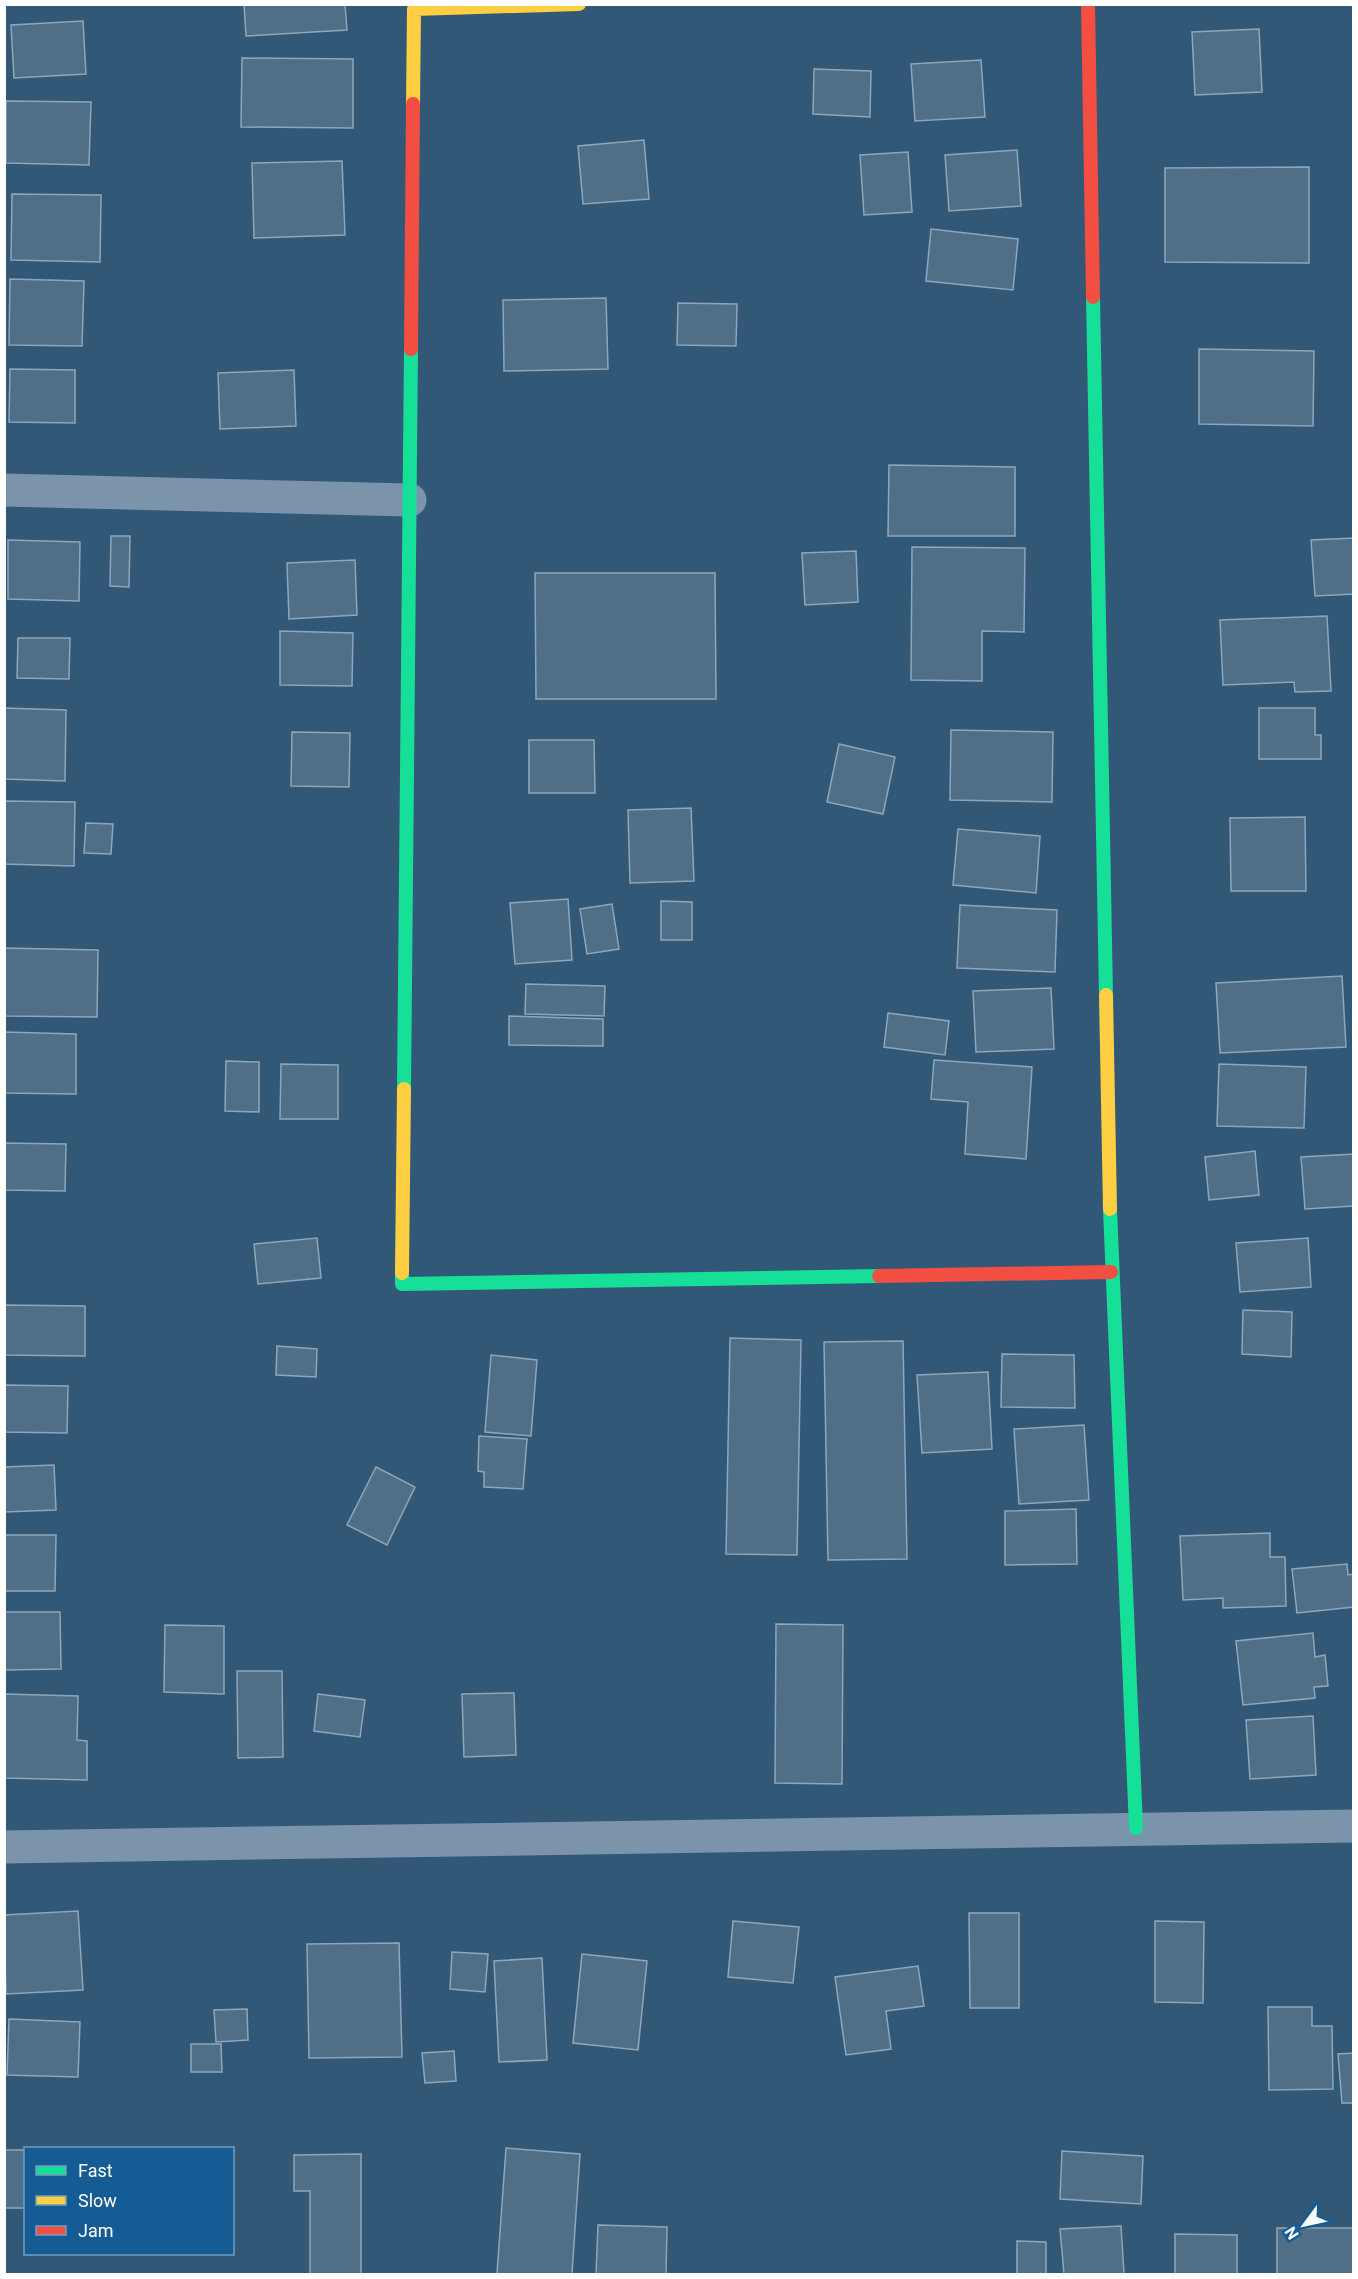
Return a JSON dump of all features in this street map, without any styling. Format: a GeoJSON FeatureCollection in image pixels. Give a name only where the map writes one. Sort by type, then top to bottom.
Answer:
{"type":"FeatureCollection","features":[{"type":"Feature","properties":{"kind":"street"},"geometry":{"type":"LineString","coordinates":[[579,4],[414,9],[402,1284],[1111,1272]]}},
{"type":"Feature","properties":{"kind":"street"},"geometry":{"type":"LineString","coordinates":[[1088,4],[1111,1272],[1136,1828]]}},
{"type":"Feature","properties":{"kind":"street"},"geometry":{"type":"LineString","coordinates":[[4,490],[410,500]]}},
{"type":"Feature","properties":{"kind":"street"},"geometry":{"type":"LineString","coordinates":[[4,1846],[1353,1826]]}},
{"type":"Feature","properties":{"kind":"building"},"geometry":{"type":"Polygon","coordinates":[[[244,4],[345,4],[347,30],[246,36],[244,4]]]}},
{"type":"Feature","properties":{"kind":"building"},"geometry":{"type":"Polygon","coordinates":[[[83,21],[86,74],[14,78],[11,25],[83,21]]]}},
{"type":"Feature","properties":{"kind":"building"},"geometry":{"type":"Polygon","coordinates":[[[1259,29],[1262,92],[1195,95],[1192,32],[1259,29]]]}},
{"type":"Feature","properties":{"kind":"building"},"geometry":{"type":"Polygon","coordinates":[[[242,58],[353,59],[353,128],[241,127],[242,58]]]}},
{"type":"Feature","properties":{"kind":"building"},"geometry":{"type":"Polygon","coordinates":[[[981,60],[985,117],[915,121],[911,64],[981,60]]]}},
{"type":"Feature","properties":{"kind":"building"},"geometry":{"type":"Polygon","coordinates":[[[814,69],[871,71],[870,117],[813,114],[814,69]]]}},
{"type":"Feature","properties":{"kind":"building"},"geometry":{"type":"Polygon","coordinates":[[[6,101],[91,102],[89,165],[6,163],[6,101]]]}},
{"type":"Feature","properties":{"kind":"building"},"geometry":{"type":"Polygon","coordinates":[[[644,140],[649,199],[583,204],[578,146],[644,140]]]}},
{"type":"Feature","properties":{"kind":"building"},"geometry":{"type":"Polygon","coordinates":[[[1017,150],[1021,206],[949,211],[945,155],[1017,150]]]}},
{"type":"Feature","properties":{"kind":"building"},"geometry":{"type":"Polygon","coordinates":[[[908,152],[912,212],[864,215],[860,155],[908,152]]]}},
{"type":"Feature","properties":{"kind":"building"},"geometry":{"type":"Polygon","coordinates":[[[342,161],[345,235],[254,238],[252,163],[342,161]]]}},
{"type":"Feature","properties":{"kind":"building"},"geometry":{"type":"Polygon","coordinates":[[[1309,167],[1309,263],[1165,262],[1165,168],[1309,167]]]}},
{"type":"Feature","properties":{"kind":"building"},"geometry":{"type":"Polygon","coordinates":[[[12,194],[101,195],[100,262],[11,260],[12,194]]]}},
{"type":"Feature","properties":{"kind":"building"},"geometry":{"type":"Polygon","coordinates":[[[931,229],[1018,239],[1013,290],[926,281],[931,229]]]}},
{"type":"Feature","properties":{"kind":"building"},"geometry":{"type":"Polygon","coordinates":[[[10,279],[84,281],[82,346],[9,345],[10,279]]]}},
{"type":"Feature","properties":{"kind":"building"},"geometry":{"type":"Polygon","coordinates":[[[606,298],[608,369],[504,371],[503,300],[606,298]]]}},
{"type":"Feature","properties":{"kind":"building"},"geometry":{"type":"Polygon","coordinates":[[[678,303],[737,304],[736,346],[677,345],[678,303]]]}},
{"type":"Feature","properties":{"kind":"building"},"geometry":{"type":"Polygon","coordinates":[[[1199,349],[1314,351],[1313,426],[1199,424],[1199,349]]]}},
{"type":"Feature","properties":{"kind":"building"},"geometry":{"type":"Polygon","coordinates":[[[10,369],[75,370],[75,423],[9,422],[10,369]]]}},
{"type":"Feature","properties":{"kind":"building"},"geometry":{"type":"Polygon","coordinates":[[[294,370],[296,426],[220,429],[218,373],[294,370]]]}},
{"type":"Feature","properties":{"kind":"building"},"geometry":{"type":"Polygon","coordinates":[[[889,465],[1015,467],[1015,536],[888,536],[889,465]]]}},
{"type":"Feature","properties":{"kind":"building"},"geometry":{"type":"Polygon","coordinates":[[[111,536],[130,536],[129,587],[110,586],[111,536]]]}},
{"type":"Feature","properties":{"kind":"building"},"geometry":{"type":"Polygon","coordinates":[[[1354,538],[1354,594],[1315,596],[1311,540],[1354,538]]]}},
{"type":"Feature","properties":{"kind":"building"},"geometry":{"type":"Polygon","coordinates":[[[8,540],[80,542],[79,601],[8,599],[8,540]]]}},
{"type":"Feature","properties":{"kind":"building"},"geometry":{"type":"Polygon","coordinates":[[[912,547],[1025,548],[1024,632],[982,631],[982,681],[911,680],[912,547]]]}},
{"type":"Feature","properties":{"kind":"building"},"geometry":{"type":"Polygon","coordinates":[[[856,551],[858,602],[805,605],[802,553],[856,551]]]}},
{"type":"Feature","properties":{"kind":"building"},"geometry":{"type":"Polygon","coordinates":[[[355,560],[357,615],[289,619],[287,563],[355,560]]]}},
{"type":"Feature","properties":{"kind":"building"},"geometry":{"type":"Polygon","coordinates":[[[535,573],[715,573],[716,699],[536,699],[535,573]]]}},
{"type":"Feature","properties":{"kind":"building"},"geometry":{"type":"Polygon","coordinates":[[[1327,616],[1331,691],[1295,692],[1294,682],[1223,685],[1220,620],[1327,616]]]}},
{"type":"Feature","properties":{"kind":"building"},"geometry":{"type":"Polygon","coordinates":[[[280,631],[353,633],[352,686],[280,685],[280,631]]]}},
{"type":"Feature","properties":{"kind":"building"},"geometry":{"type":"Polygon","coordinates":[[[18,638],[70,638],[69,679],[17,678],[18,638]]]}},
{"type":"Feature","properties":{"kind":"building"},"geometry":{"type":"Polygon","coordinates":[[[4,708],[66,710],[65,781],[4,779],[4,708]]]}},
{"type":"Feature","properties":{"kind":"building"},"geometry":{"type":"Polygon","coordinates":[[[1259,708],[1315,708],[1315,735],[1321,735],[1321,759],[1259,759],[1259,708]]]}},
{"type":"Feature","properties":{"kind":"building"},"geometry":{"type":"Polygon","coordinates":[[[951,730],[1053,732],[1052,802],[950,800],[951,730]]]}},
{"type":"Feature","properties":{"kind":"building"},"geometry":{"type":"Polygon","coordinates":[[[292,732],[350,733],[349,787],[291,786],[292,732]]]}},
{"type":"Feature","properties":{"kind":"building"},"geometry":{"type":"Polygon","coordinates":[[[529,740],[594,740],[595,793],[529,793],[529,740]]]}},
{"type":"Feature","properties":{"kind":"building"},"geometry":{"type":"Polygon","coordinates":[[[839,744],[895,757],[883,814],[827,802],[839,744]]]}},
{"type":"Feature","properties":{"kind":"building"},"geometry":{"type":"Polygon","coordinates":[[[4,801],[75,802],[74,866],[4,864],[4,801]]]}},
{"type":"Feature","properties":{"kind":"building"},"geometry":{"type":"Polygon","coordinates":[[[691,808],[694,881],[630,883],[628,810],[691,808]]]}},
{"type":"Feature","properties":{"kind":"building"},"geometry":{"type":"Polygon","coordinates":[[[1305,817],[1306,891],[1231,891],[1230,818],[1305,817]]]}},
{"type":"Feature","properties":{"kind":"building"},"geometry":{"type":"Polygon","coordinates":[[[86,823],[113,824],[111,854],[84,853],[86,823]]]}},
{"type":"Feature","properties":{"kind":"building"},"geometry":{"type":"Polygon","coordinates":[[[958,829],[1040,836],[1036,893],[953,885],[958,829]]]}},
{"type":"Feature","properties":{"kind":"building"},"geometry":{"type":"Polygon","coordinates":[[[568,899],[572,960],[515,964],[510,903],[568,899]]]}},
{"type":"Feature","properties":{"kind":"building"},"geometry":{"type":"Polygon","coordinates":[[[661,901],[692,902],[692,940],[661,940],[661,901]]]}},
{"type":"Feature","properties":{"kind":"building"},"geometry":{"type":"Polygon","coordinates":[[[612,904],[619,949],[587,954],[580,909],[612,904]]]}},
{"type":"Feature","properties":{"kind":"building"},"geometry":{"type":"Polygon","coordinates":[[[960,905],[1057,910],[1055,972],[957,968],[960,905]]]}},
{"type":"Feature","properties":{"kind":"building"},"geometry":{"type":"Polygon","coordinates":[[[4,948],[98,950],[97,1017],[4,1016],[4,948]]]}},
{"type":"Feature","properties":{"kind":"building"},"geometry":{"type":"Polygon","coordinates":[[[1342,976],[1346,1047],[1220,1053],[1216,983],[1342,976]]]}},
{"type":"Feature","properties":{"kind":"building"},"geometry":{"type":"Polygon","coordinates":[[[526,984],[605,986],[604,1016],[525,1014],[526,984]]]}},
{"type":"Feature","properties":{"kind":"building"},"geometry":{"type":"Polygon","coordinates":[[[1051,988],[1054,1049],[976,1052],[973,991],[1051,988]]]}},
{"type":"Feature","properties":{"kind":"building"},"geometry":{"type":"Polygon","coordinates":[[[888,1013],[949,1021],[945,1055],[884,1047],[888,1013]]]}},
{"type":"Feature","properties":{"kind":"building"},"geometry":{"type":"Polygon","coordinates":[[[509,1016],[603,1019],[603,1046],[509,1045],[509,1016]]]}},
{"type":"Feature","properties":{"kind":"building"},"geometry":{"type":"Polygon","coordinates":[[[4,1032],[76,1034],[76,1094],[4,1093],[4,1032]]]}},
{"type":"Feature","properties":{"kind":"building"},"geometry":{"type":"Polygon","coordinates":[[[934,1060],[1032,1067],[1026,1159],[965,1154],[968,1102],[931,1099],[934,1060]]]}},
{"type":"Feature","properties":{"kind":"building"},"geometry":{"type":"Polygon","coordinates":[[[226,1061],[259,1062],[259,1112],[225,1111],[226,1061]]]}},
{"type":"Feature","properties":{"kind":"building"},"geometry":{"type":"Polygon","coordinates":[[[281,1064],[338,1065],[338,1119],[280,1119],[281,1064]]]}},
{"type":"Feature","properties":{"kind":"building"},"geometry":{"type":"Polygon","coordinates":[[[1219,1064],[1306,1067],[1304,1128],[1217,1126],[1219,1064]]]}},
{"type":"Feature","properties":{"kind":"building"},"geometry":{"type":"Polygon","coordinates":[[[4,1143],[66,1144],[65,1191],[4,1190],[4,1143]]]}},
{"type":"Feature","properties":{"kind":"building"},"geometry":{"type":"Polygon","coordinates":[[[1255,1151],[1259,1195],[1209,1200],[1205,1157],[1255,1151]]]}},
{"type":"Feature","properties":{"kind":"building"},"geometry":{"type":"Polygon","coordinates":[[[1354,1154],[1354,1206],[1305,1209],[1301,1157],[1354,1154]]]}},
{"type":"Feature","properties":{"kind":"building"},"geometry":{"type":"Polygon","coordinates":[[[317,1238],[321,1278],[258,1284],[254,1244],[317,1238]]]}},
{"type":"Feature","properties":{"kind":"building"},"geometry":{"type":"Polygon","coordinates":[[[1308,1238],[1311,1287],[1240,1292],[1236,1243],[1308,1238]]]}},
{"type":"Feature","properties":{"kind":"building"},"geometry":{"type":"Polygon","coordinates":[[[4,1305],[85,1306],[85,1356],[4,1355],[4,1305]]]}},
{"type":"Feature","properties":{"kind":"building"},"geometry":{"type":"Polygon","coordinates":[[[1243,1310],[1292,1312],[1291,1357],[1242,1354],[1243,1310]]]}},
{"type":"Feature","properties":{"kind":"building"},"geometry":{"type":"Polygon","coordinates":[[[730,1338],[801,1340],[797,1555],[726,1554],[730,1338]]]}},
{"type":"Feature","properties":{"kind":"building"},"geometry":{"type":"Polygon","coordinates":[[[903,1341],[907,1559],[828,1560],[824,1342],[903,1341]]]}},
{"type":"Feature","properties":{"kind":"building"},"geometry":{"type":"Polygon","coordinates":[[[277,1346],[317,1349],[316,1377],[276,1375],[277,1346]]]}},
{"type":"Feature","properties":{"kind":"building"},"geometry":{"type":"Polygon","coordinates":[[[1002,1354],[1074,1355],[1075,1408],[1001,1407],[1002,1354]]]}},
{"type":"Feature","properties":{"kind":"building"},"geometry":{"type":"Polygon","coordinates":[[[491,1355],[537,1360],[531,1436],[485,1432],[491,1355]]]}},
{"type":"Feature","properties":{"kind":"building"},"geometry":{"type":"Polygon","coordinates":[[[988,1372],[992,1449],[922,1453],[917,1375],[988,1372]]]}},
{"type":"Feature","properties":{"kind":"building"},"geometry":{"type":"Polygon","coordinates":[[[4,1385],[68,1386],[67,1433],[4,1432],[4,1385]]]}},
{"type":"Feature","properties":{"kind":"building"},"geometry":{"type":"Polygon","coordinates":[[[1084,1425],[1089,1500],[1019,1504],[1014,1429],[1084,1425]]]}},
{"type":"Feature","properties":{"kind":"building"},"geometry":{"type":"Polygon","coordinates":[[[479,1436],[527,1439],[523,1489],[484,1487],[484,1472],[478,1471],[479,1436]]]}},
{"type":"Feature","properties":{"kind":"building"},"geometry":{"type":"Polygon","coordinates":[[[54,1465],[56,1510],[4,1512],[4,1467],[54,1465]]]}},
{"type":"Feature","properties":{"kind":"building"},"geometry":{"type":"Polygon","coordinates":[[[376,1467],[415,1487],[387,1545],[347,1525],[376,1467]]]}},
{"type":"Feature","properties":{"kind":"building"},"geometry":{"type":"Polygon","coordinates":[[[1076,1509],[1077,1564],[1005,1565],[1005,1511],[1076,1509]]]}},
{"type":"Feature","properties":{"kind":"building"},"geometry":{"type":"Polygon","coordinates":[[[1270,1533],[1270,1557],[1285,1557],[1286,1606],[1223,1608],[1223,1598],[1183,1600],[1180,1536],[1270,1533]]]}},
{"type":"Feature","properties":{"kind":"building"},"geometry":{"type":"Polygon","coordinates":[[[4,1535],[56,1535],[55,1591],[4,1591],[4,1535]]]}},
{"type":"Feature","properties":{"kind":"building"},"geometry":{"type":"Polygon","coordinates":[[[1347,1564],[1348,1575],[1354,1574],[1354,1607],[1297,1613],[1292,1569],[1347,1564]]]}},
{"type":"Feature","properties":{"kind":"building"},"geometry":{"type":"Polygon","coordinates":[[[4,1612],[60,1612],[61,1669],[4,1670],[4,1612]]]}},
{"type":"Feature","properties":{"kind":"building"},"geometry":{"type":"Polygon","coordinates":[[[776,1624],[843,1625],[842,1784],[775,1783],[776,1624]]]}},
{"type":"Feature","properties":{"kind":"building"},"geometry":{"type":"Polygon","coordinates":[[[165,1625],[224,1626],[224,1694],[164,1692],[165,1625]]]}},
{"type":"Feature","properties":{"kind":"building"},"geometry":{"type":"Polygon","coordinates":[[[1313,1633],[1315,1657],[1325,1655],[1328,1686],[1314,1687],[1315,1698],[1243,1705],[1236,1641],[1313,1633]]]}},
{"type":"Feature","properties":{"kind":"building"},"geometry":{"type":"Polygon","coordinates":[[[237,1671],[282,1671],[283,1757],[238,1758],[237,1671]]]}},
{"type":"Feature","properties":{"kind":"building"},"geometry":{"type":"Polygon","coordinates":[[[514,1693],[516,1755],[464,1757],[462,1694],[514,1693]]]}},
{"type":"Feature","properties":{"kind":"building"},"geometry":{"type":"Polygon","coordinates":[[[4,1694],[78,1696],[77,1740],[87,1741],[87,1780],[4,1778],[4,1694]]]}},
{"type":"Feature","properties":{"kind":"building"},"geometry":{"type":"Polygon","coordinates":[[[318,1694],[365,1700],[360,1737],[314,1731],[318,1694]]]}},
{"type":"Feature","properties":{"kind":"building"},"geometry":{"type":"Polygon","coordinates":[[[1313,1716],[1316,1775],[1250,1779],[1246,1720],[1313,1716]]]}},
{"type":"Feature","properties":{"kind":"building"},"geometry":{"type":"Polygon","coordinates":[[[78,1911],[83,1990],[6,1994],[4,1915],[78,1911]]]}},
{"type":"Feature","properties":{"kind":"building"},"geometry":{"type":"Polygon","coordinates":[[[969,1913],[1019,1913],[1019,2008],[970,2008],[969,1913]]]}},
{"type":"Feature","properties":{"kind":"building"},"geometry":{"type":"Polygon","coordinates":[[[733,1921],[799,1927],[793,1983],[728,1977],[733,1921]]]}},
{"type":"Feature","properties":{"kind":"building"},"geometry":{"type":"Polygon","coordinates":[[[1155,1921],[1204,1922],[1203,2003],[1155,2002],[1155,1921]]]}},
{"type":"Feature","properties":{"kind":"building"},"geometry":{"type":"Polygon","coordinates":[[[399,1943],[402,2057],[309,2058],[307,1944],[399,1943]]]}},
{"type":"Feature","properties":{"kind":"building"},"geometry":{"type":"Polygon","coordinates":[[[452,1952],[488,1954],[485,1992],[450,1989],[452,1952]]]}},
{"type":"Feature","properties":{"kind":"building"},"geometry":{"type":"Polygon","coordinates":[[[582,1954],[647,1961],[638,2050],[573,2043],[582,1954]]]}},
{"type":"Feature","properties":{"kind":"building"},"geometry":{"type":"Polygon","coordinates":[[[542,1958],[547,2060],[499,2062],[494,1961],[542,1958]]]}},
{"type":"Feature","properties":{"kind":"building"},"geometry":{"type":"Polygon","coordinates":[[[918,1966],[924,2006],[886,2011],[891,2049],[846,2055],[835,1977],[918,1966]]]}},
{"type":"Feature","properties":{"kind":"building"},"geometry":{"type":"Polygon","coordinates":[[[1268,2007],[1312,2007],[1312,2026],[1332,2026],[1333,2089],[1269,2090],[1268,2007]]]}},
{"type":"Feature","properties":{"kind":"building"},"geometry":{"type":"Polygon","coordinates":[[[247,2009],[248,2040],[216,2042],[214,2010],[247,2009]]]}},
{"type":"Feature","properties":{"kind":"building"},"geometry":{"type":"Polygon","coordinates":[[[9,2019],[80,2022],[78,2077],[7,2075],[9,2019]]]}},
{"type":"Feature","properties":{"kind":"building"},"geometry":{"type":"Polygon","coordinates":[[[191,2044],[221,2044],[222,2072],[191,2072],[191,2044]]]}},
{"type":"Feature","properties":{"kind":"building"},"geometry":{"type":"Polygon","coordinates":[[[454,2051],[456,2081],[425,2083],[422,2053],[454,2051]]]}},
{"type":"Feature","properties":{"kind":"building"},"geometry":{"type":"Polygon","coordinates":[[[1354,2053],[1354,2103],[1342,2103],[1338,2054],[1354,2053]]]}},
{"type":"Feature","properties":{"kind":"building"},"geometry":{"type":"Polygon","coordinates":[[[506,2148],[580,2154],[572,2274],[497,2274],[506,2148]]]}},
{"type":"Feature","properties":{"kind":"building"},"geometry":{"type":"Polygon","coordinates":[[[4,2150],[24,2150],[24,2208],[4,2208],[4,2150]]]}},
{"type":"Feature","properties":{"kind":"building"},"geometry":{"type":"Polygon","coordinates":[[[1062,2151],[1143,2156],[1141,2204],[1060,2199],[1062,2151]]]}},
{"type":"Feature","properties":{"kind":"building"},"geometry":{"type":"Polygon","coordinates":[[[361,2154],[361,2274],[310,2274],[310,2191],[294,2191],[294,2155],[361,2154]]]}},
{"type":"Feature","properties":{"kind":"building"},"geometry":{"type":"Polygon","coordinates":[[[598,2225],[667,2227],[666,2274],[596,2274],[598,2225]]]}},
{"type":"Feature","properties":{"kind":"building"},"geometry":{"type":"Polygon","coordinates":[[[1121,2226],[1124,2274],[1064,2274],[1060,2229],[1121,2226]]]}},
{"type":"Feature","properties":{"kind":"building"},"geometry":{"type":"Polygon","coordinates":[[[1277,2228],[1354,2228],[1354,2274],[1277,2274],[1277,2228]]]}},
{"type":"Feature","properties":{"kind":"building"},"geometry":{"type":"Polygon","coordinates":[[[1175,2234],[1237,2235],[1237,2274],[1175,2274],[1175,2234]]]}},
{"type":"Feature","properties":{"kind":"building"},"geometry":{"type":"Polygon","coordinates":[[[1017,2241],[1046,2242],[1046,2274],[1017,2274],[1017,2241]]]}},
{"type":"Feature","properties":{"kind":"traffic: fast"},"geometry":{"type":"LineString","coordinates":[[1093,297],[1106,995]]}},
{"type":"Feature","properties":{"kind":"traffic: fast"},"geometry":{"type":"LineString","coordinates":[[404,1089],[411,349]]}},
{"type":"Feature","properties":{"kind":"traffic: fast"},"geometry":{"type":"LineString","coordinates":[[1110,1209],[1136,1828]]}},
{"type":"Feature","properties":{"kind":"traffic: fast"},"geometry":{"type":"LineString","coordinates":[[402,1273],[402,1284],[879,1276]]}},
{"type":"Feature","properties":{"kind":"traffic: slow"},"geometry":{"type":"LineString","coordinates":[[413,104],[414,9],[579,4]]}},
{"type":"Feature","properties":{"kind":"traffic: slow"},"geometry":{"type":"LineString","coordinates":[[1106,995],[1110,1209]]}},
{"type":"Feature","properties":{"kind":"traffic: slow"},"geometry":{"type":"LineString","coordinates":[[402,1273],[404,1089]]}},
{"type":"Feature","properties":{"kind":"traffic: jam"},"geometry":{"type":"LineString","coordinates":[[1088,4],[1093,297]]}},
{"type":"Feature","properties":{"kind":"traffic: jam"},"geometry":{"type":"LineString","coordinates":[[411,349],[413,104]]}},
{"type":"Feature","properties":{"kind":"traffic: jam"},"geometry":{"type":"LineString","coordinates":[[879,1276],[1111,1272]]}}]}
